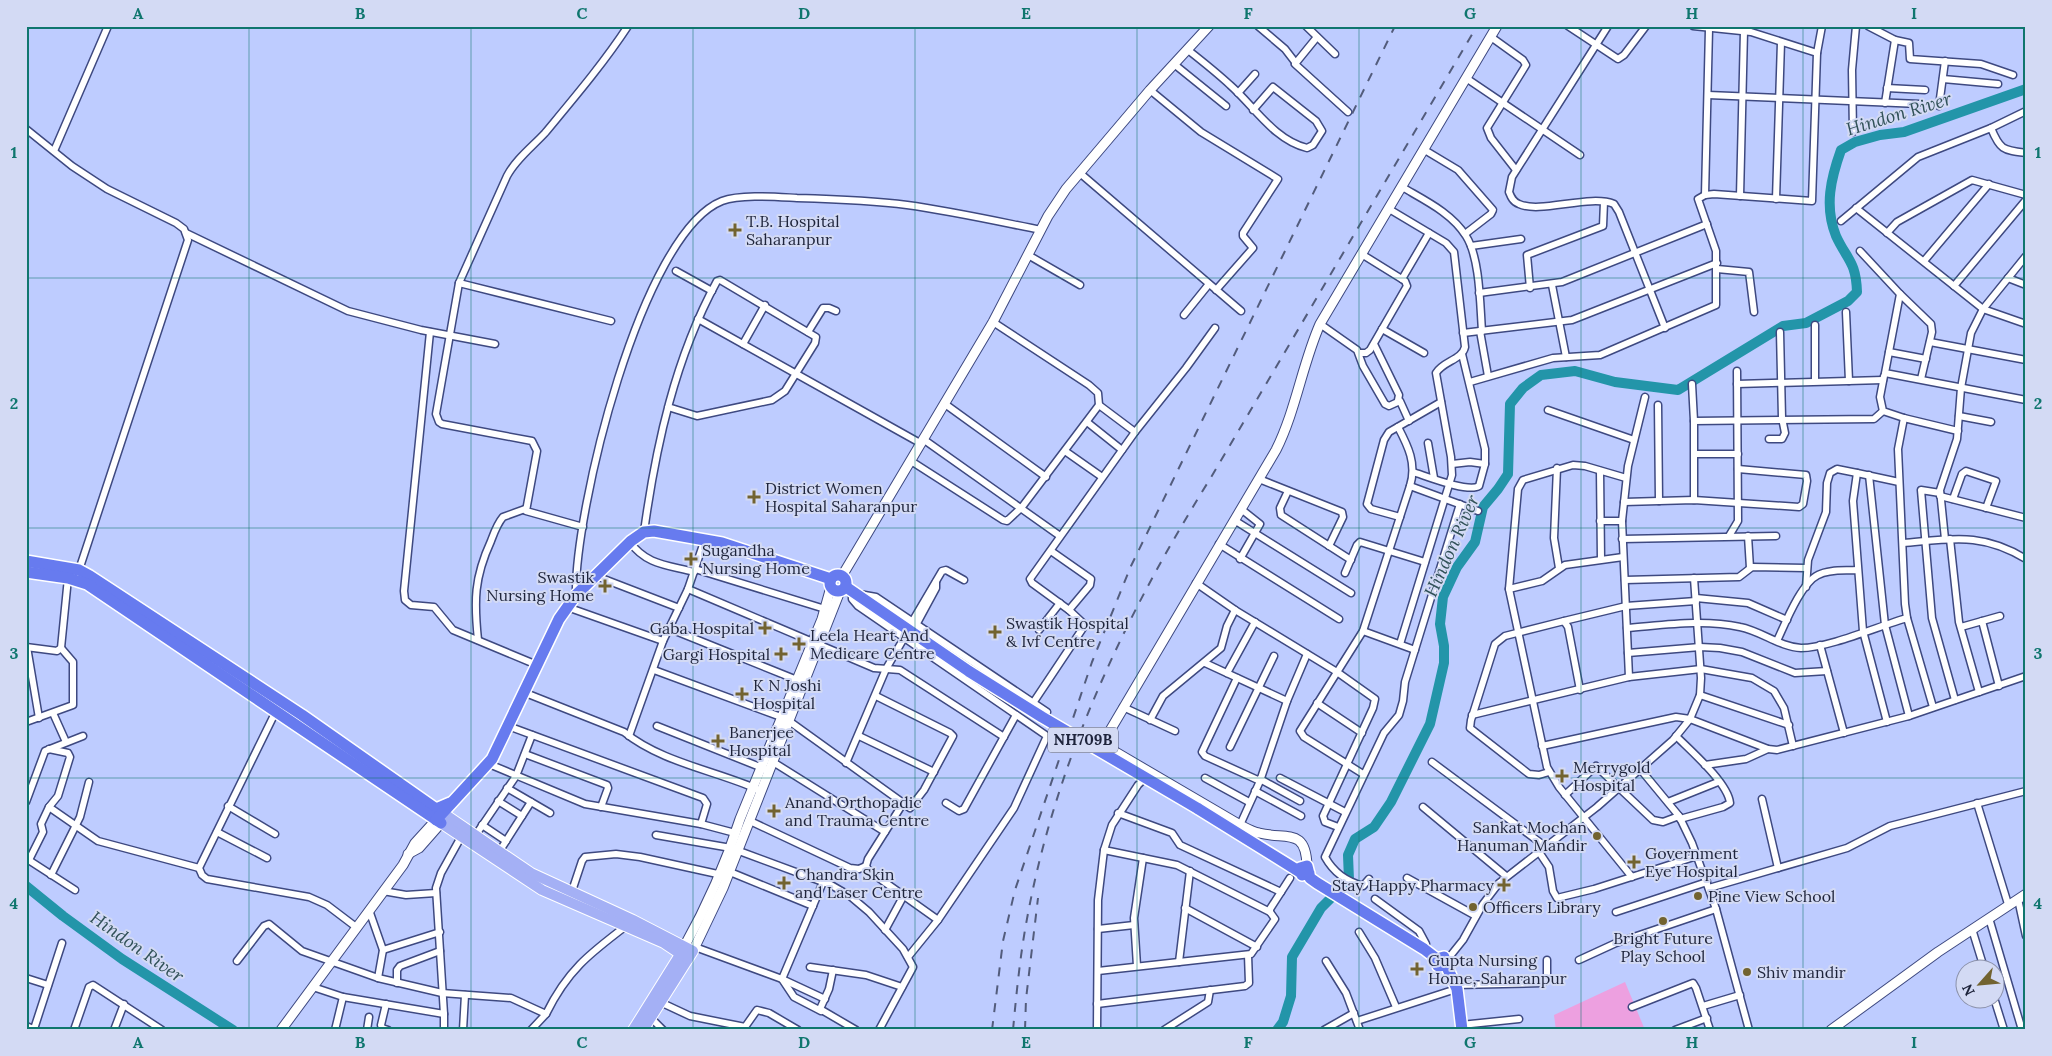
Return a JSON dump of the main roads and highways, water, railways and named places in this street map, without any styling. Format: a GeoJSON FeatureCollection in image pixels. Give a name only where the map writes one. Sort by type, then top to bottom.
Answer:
{"type":"FeatureCollection","features":[{"type":"Feature","properties":{"kind":"highway","name":"NH709B"},"geometry":{"type":"LineString","coordinates":[[474,781],[489,764],[523,692],[567,607],[576,595],[630,542],[644,532],[654,531],[705,539],[737,547],[842,586],[970,672],[1042,717],[1197,808],[1369,914],[1442,962]]}},
{"type":"Feature","properties":{"kind":"highway"},"geometry":{"type":"LineString","coordinates":[[26,561],[79,570],[441,816]]}},
{"type":"Feature","properties":{"kind":"highway"},"geometry":{"type":"LineString","coordinates":[[26,572],[68,578],[87,584],[279,706]]}},
{"type":"Feature","properties":{"kind":"highway"},"geometry":{"type":"LineString","coordinates":[[441,816],[469,791],[474,781]]}},
{"type":"Feature","properties":{"kind":"highway"},"geometry":{"type":"LineString","coordinates":[[441,816],[452,802],[474,781]]}},
{"type":"Feature","properties":{"kind":"highway","name":"NH709B"},"geometry":{"type":"LineString","coordinates":[[1387,926],[1426,944],[1442,962],[1455,990],[1462,1028]]}},
{"type":"Feature","properties":{"kind":"main road"},"geometry":{"type":"LineString","coordinates":[[441,816],[532,873],[688,952]]}},
{"type":"Feature","properties":{"kind":"main road"},"geometry":{"type":"LineString","coordinates":[[441,816],[461,837],[542,890],[688,952]]}},
{"type":"Feature","properties":{"kind":"main road"},"geometry":{"type":"LineString","coordinates":[[643,1030],[688,952]]}},
{"type":"Feature","properties":{"kind":"main road"},"geometry":{"type":"LineString","coordinates":[[633,1030],[688,952]]}},
{"type":"Feature","properties":{"kind":"waterway","name":"Hindon River"},"geometry":{"type":"LineString","coordinates":[[1277,1030],[1283,1022],[1291,996],[1292,957],[1321,908],[1349,880],[1348,855],[1355,839],[1374,827],[1391,802],[1430,724],[1444,663],[1444,646],[1440,624],[1443,597],[1457,567],[1475,542],[1483,507],[1508,474],[1510,404],[1523,388],[1541,375],[1575,371],[1615,382],[1678,390],[1783,326],[1806,323],[1848,301],[1857,292],[1855,274],[1836,236],[1830,214],[1830,192],[1841,150],[1855,142],[1880,135],[1904,132],[2026,89]]}},
{"type":"Feature","properties":{"kind":"waterway","name":"Hindon River"},"geometry":{"type":"LineString","coordinates":[[26,886],[122,959],[233,1030]]}},
{"type":"Feature","properties":{"kind":"railway"},"geometry":{"type":"LineString","coordinates":[[992,1030],[1003,941],[1015,890],[1092,662],[1131,566],[1395,26]]}},
{"type":"Feature","properties":{"kind":"railway"},"geometry":{"type":"LineString","coordinates":[[1013,1030],[1024,936],[1036,875],[1052,815],[1094,698],[1120,642],[1178,532],[1477,26]]}},
{"type":"Feature","properties":{"kind":"railway"},"geometry":{"type":"LineString","coordinates":[[1025,1030],[1026,999],[1038,898]]}},
{"type":"Feature","properties":{"kind":"place","name":"T.B. Hospital Saharanpur"},"geometry":{"type":"Point","coordinates":[735,230]}},
{"type":"Feature","properties":{"kind":"place","name":"District Women Hospital Saharanpur"},"geometry":{"type":"Point","coordinates":[754,497]}},
{"type":"Feature","properties":{"kind":"place","name":"Sugandha Nursing Home"},"geometry":{"type":"Point","coordinates":[691,559]}},
{"type":"Feature","properties":{"kind":"place","name":"Swastik Nursing Home"},"geometry":{"type":"Point","coordinates":[605,586]}},
{"type":"Feature","properties":{"kind":"place","name":"Gaba Hospital"},"geometry":{"type":"Point","coordinates":[765,628]}},
{"type":"Feature","properties":{"kind":"place","name":"Swastik Hospital & Ivf Centre"},"geometry":{"type":"Point","coordinates":[995,632]}},
{"type":"Feature","properties":{"kind":"place","name":"Leela Heart And Medicare Centre"},"geometry":{"type":"Point","coordinates":[799,644]}},
{"type":"Feature","properties":{"kind":"place","name":"Gargi Hospital"},"geometry":{"type":"Point","coordinates":[781,654]}},
{"type":"Feature","properties":{"kind":"place","name":"K N Joshi Hospital"},"geometry":{"type":"Point","coordinates":[742,694]}},
{"type":"Feature","properties":{"kind":"place","name":"Banerjee Hospital"},"geometry":{"type":"Point","coordinates":[718,741]}},
{"type":"Feature","properties":{"kind":"place","name":"Merrygold Hospital"},"geometry":{"type":"Point","coordinates":[1562,776]}},
{"type":"Feature","properties":{"kind":"place","name":"Anand Orthopadic and Trauma Centre"},"geometry":{"type":"Point","coordinates":[774,811]}},
{"type":"Feature","properties":{"kind":"place","name":"Sankat Mochan Hanuman Mandir"},"geometry":{"type":"Point","coordinates":[1597,836]}},
{"type":"Feature","properties":{"kind":"place","name":"Government Eye Hospital"},"geometry":{"type":"Point","coordinates":[1634,862]}},
{"type":"Feature","properties":{"kind":"place","name":"Chandra Skin and Laser Centre"},"geometry":{"type":"Point","coordinates":[784,883]}},
{"type":"Feature","properties":{"kind":"place","name":"Stay Happy Pharmacy"},"geometry":{"type":"Point","coordinates":[1504,885]}},
{"type":"Feature","properties":{"kind":"place","name":"Pine View School"},"geometry":{"type":"Point","coordinates":[1698,896]}},
{"type":"Feature","properties":{"kind":"place","name":"Officers Library"},"geometry":{"type":"Point","coordinates":[1473,907]}},
{"type":"Feature","properties":{"kind":"place","name":"Bright Future Play School"},"geometry":{"type":"Point","coordinates":[1663,921]}},
{"type":"Feature","properties":{"kind":"place","name":"Gupta Nursing Home, Saharanpur"},"geometry":{"type":"Point","coordinates":[1417,969]}},
{"type":"Feature","properties":{"kind":"place","name":"Shiv mandir"},"geometry":{"type":"Point","coordinates":[1747,972]}}]}
